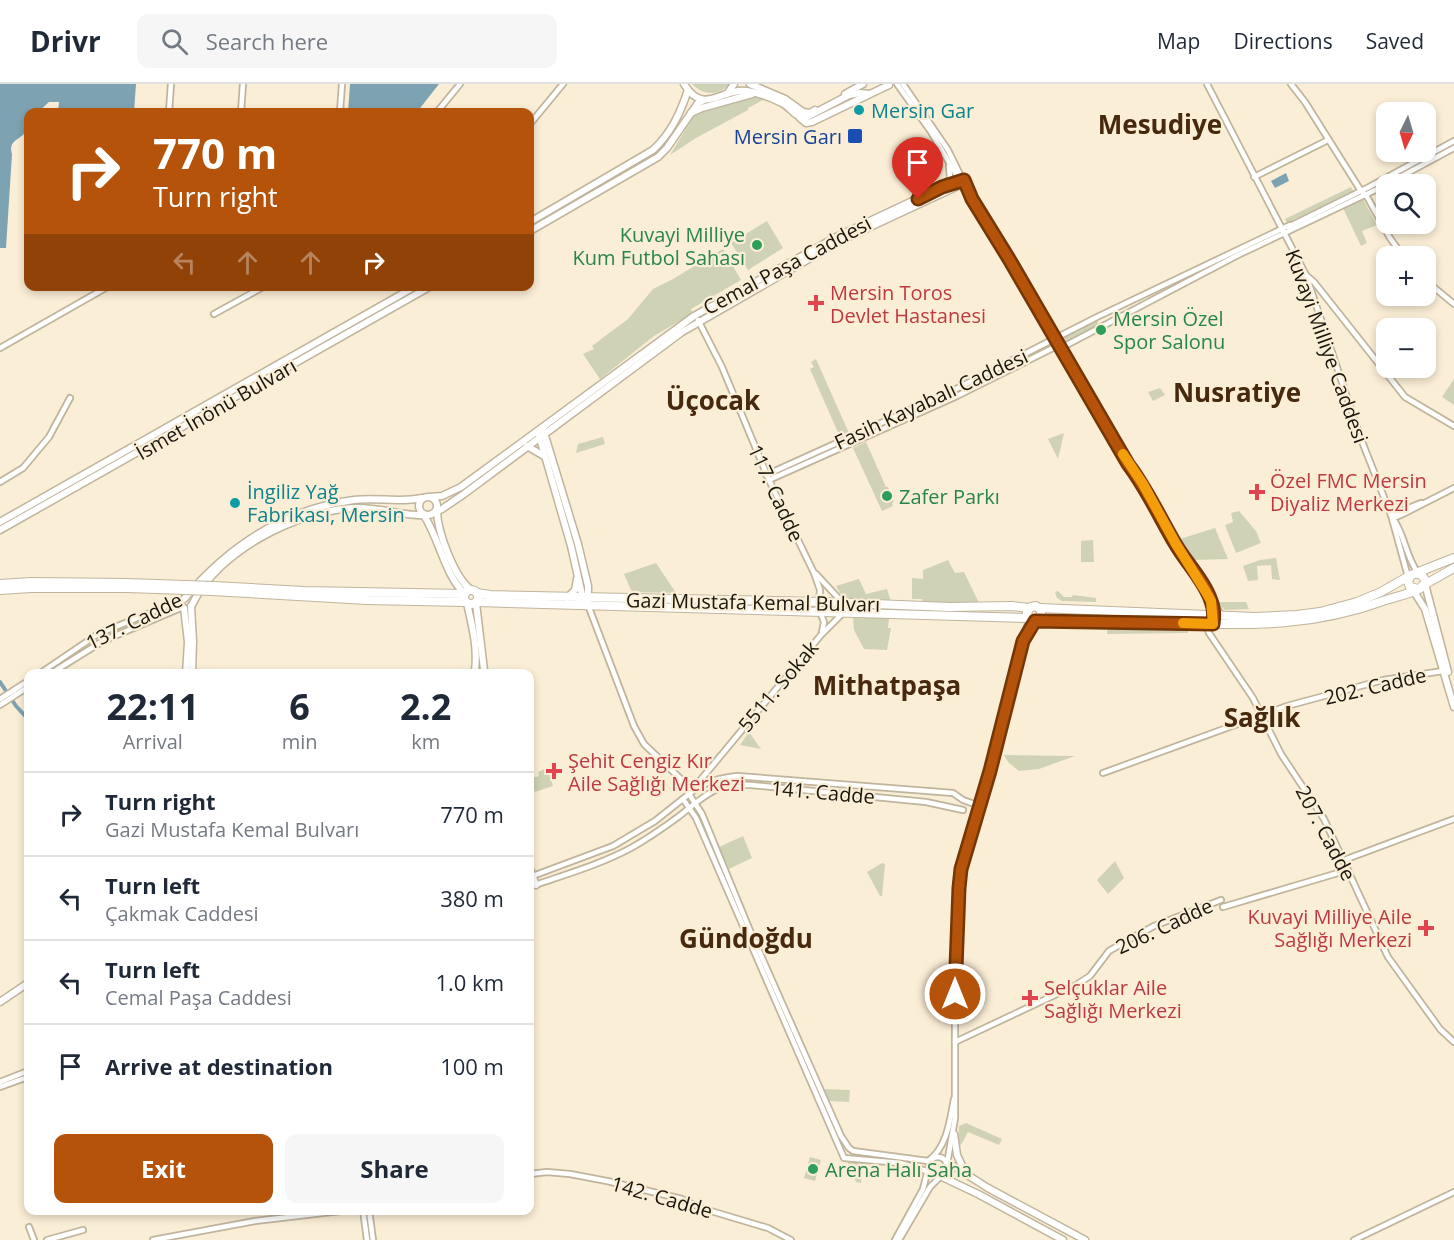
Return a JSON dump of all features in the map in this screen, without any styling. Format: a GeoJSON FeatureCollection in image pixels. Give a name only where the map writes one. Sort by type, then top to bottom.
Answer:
{"type":"FeatureCollection","features":[{"type":"Feature","properties":{"kind":"highway","name":"Gazi Mustafa Kemal Bulvarı"},"geometry":{"type":"LineString","coordinates":[[1040,608],[1278,624],[1318,620],[1348,613],[1416,581],[1454,558]]}},
{"type":"Feature","properties":{"kind":"highway","name":"Gazi Mustafa Kemal Bulvarı"},"geometry":{"type":"LineString","coordinates":[[476,602],[604,599],[819,607],[843,613],[1033,619],[1212,619],[1320,612],[1357,602],[1454,568]]}},
{"type":"Feature","properties":{"kind":"highway"},"geometry":{"type":"LineString","coordinates":[[1,586],[57,577],[91,578],[125,584]]}},
{"type":"Feature","properties":{"kind":"highway"},"geometry":{"type":"LineString","coordinates":[[1,586],[125,584],[213,588]]}},
{"type":"Feature","properties":{"kind":"highway","name":"Gazi Mustafa Kemal Bulvarı"},"geometry":{"type":"LineString","coordinates":[[213,588],[367,600],[490,595],[819,607],[844,603],[1029,608]]}},
{"type":"Feature","properties":{"kind":"highway","name":"Gazi Mustafa Kemal Bulvarı"},"geometry":{"type":"LineString","coordinates":[[213,588],[468,596]]}},
{"type":"Feature","properties":{"kind":"highway"},"geometry":{"type":"LineString","coordinates":[[468,596],[476,602]]}},
{"type":"Feature","properties":{"kind":"highway"},"geometry":{"type":"LineString","coordinates":[[1036,606],[1040,608],[1042,614],[1033,619],[1027,614],[1029,608],[1036,606]]}},
{"type":"Feature","properties":{"kind":"main road"},"geometry":{"type":"LineString","coordinates":[[724,96],[734,84]]}},
{"type":"Feature","properties":{"kind":"main road"},"geometry":{"type":"LineString","coordinates":[[750,84],[782,103],[799,117],[810,117],[849,95],[870,94],[888,84]]}},
{"type":"Feature","properties":{"kind":"main road"},"geometry":{"type":"LineString","coordinates":[[755,84],[760,92]]}},
{"type":"Feature","properties":{"kind":"main road"},"geometry":{"type":"LineString","coordinates":[[534,229],[658,157],[698,103],[704,100],[711,100],[739,90],[760,92],[785,99],[806,113],[863,84]]}},
{"type":"Feature","properties":{"kind":"main road"},"geometry":{"type":"LineString","coordinates":[[534,220],[653,150],[680,115],[686,87],[704,100]]}},
{"type":"Feature","properties":{"kind":"main road"},"geometry":{"type":"LineString","coordinates":[[690,114],[702,108],[760,92]]}},
{"type":"Feature","properties":{"kind":"main road","name":"Cemal Paşa Caddesi"},"geometry":{"type":"LineString","coordinates":[[430,497],[442,496],[460,487],[541,432],[694,316],[838,236],[961,180]]}},
{"type":"Feature","properties":{"kind":"main road","name":"Cemal Paşa Caddesi"},"geometry":{"type":"LineString","coordinates":[[430,512],[461,496],[527,446],[541,432],[553,426],[682,332],[840,241],[956,187],[961,180]]}},
{"type":"Feature","properties":{"kind":"main road","name":"İsmet İnönü Bulvarı"},"geometry":{"type":"LineString","coordinates":[[0,522],[407,291]]}},
{"type":"Feature","properties":{"kind":"main road","name":"İsmet İnönü Bulvarı"},"geometry":{"type":"LineString","coordinates":[[0,530],[422,291]]}},
{"type":"Feature","properties":{"kind":"main road"},"geometry":{"type":"LineString","coordinates":[[549,449],[553,426]]}},
{"type":"Feature","properties":{"kind":"main road"},"geometry":{"type":"LineString","coordinates":[[541,432],[549,449],[586,575],[596,593],[604,599]]}},
{"type":"Feature","properties":{"kind":"main road"},"geometry":{"type":"LineString","coordinates":[[541,432],[577,576],[586,600]]}},
{"type":"Feature","properties":{"kind":"main road"},"geometry":{"type":"LineString","coordinates":[[527,446],[537,450],[546,458]]}},
{"type":"Feature","properties":{"kind":"main road"},"geometry":{"type":"LineString","coordinates":[[430,497],[435,500],[430,512],[432,527],[454,580],[460,590],[468,596]]}},
{"type":"Feature","properties":{"kind":"main road","name":"137. Cadde"},"geometry":{"type":"LineString","coordinates":[[187,605],[200,581],[224,558],[251,537],[300,513],[334,503],[357,500],[404,501],[430,497]]}},
{"type":"Feature","properties":{"kind":"main road"},"geometry":{"type":"LineString","coordinates":[[422,498],[418,506],[430,512],[437,521],[468,596],[476,654],[474,669]]}},
{"type":"Feature","properties":{"kind":"main road","name":"137. Cadde"},"geometry":{"type":"LineString","coordinates":[[187,605],[227,561],[254,541],[303,517],[331,510],[357,508],[412,516],[430,512]]}},
{"type":"Feature","properties":{"kind":"main road"},"geometry":{"type":"LineString","coordinates":[[567,532],[575,535]]}},
{"type":"Feature","properties":{"kind":"main road"},"geometry":{"type":"LineString","coordinates":[[586,575],[586,600]]}},
{"type":"Feature","properties":{"kind":"main road"},"geometry":{"type":"LineString","coordinates":[[567,598],[575,590],[577,576]]}},
{"type":"Feature","properties":{"kind":"main road"},"geometry":{"type":"LineString","coordinates":[[445,594],[452,587],[454,580]]}},
{"type":"Feature","properties":{"kind":"main road","name":"Kuvayi Milliye Caddesi"},"geometry":{"type":"LineString","coordinates":[[1416,581],[1454,707]]}},
{"type":"Feature","properties":{"kind":"main road","name":"Kuvayi Milliye Caddesi"},"geometry":{"type":"LineString","coordinates":[[1416,581],[1454,693]]}},
{"type":"Feature","properties":{"kind":"main road"},"geometry":{"type":"LineString","coordinates":[[476,602],[485,669]]}},
{"type":"Feature","properties":{"kind":"main road"},"geometry":{"type":"LineString","coordinates":[[186,669],[187,605]]}},
{"type":"Feature","properties":{"kind":"main road"},"geometry":{"type":"LineString","coordinates":[[187,605],[194,641],[192,669]]}},
{"type":"Feature","properties":{"kind":"main road"},"geometry":{"type":"LineString","coordinates":[[0,1002],[24,986]]}},
{"type":"Feature","properties":{"kind":"main road"},"geometry":{"type":"LineString","coordinates":[[0,1007],[24,991]]}},
{"type":"Feature","properties":{"kind":"main road"},"geometry":{"type":"LineString","coordinates":[[954,1134],[957,1155],[969,1177]]}},
{"type":"Feature","properties":{"kind":"main road"},"geometry":{"type":"LineString","coordinates":[[947,1163],[1085,1240]]}},
{"type":"Feature","properties":{"kind":"main road"},"geometry":{"type":"LineString","coordinates":[[937,1173],[1063,1240]]}},
{"type":"Feature","properties":{"kind":"street"},"geometry":{"type":"LineString","coordinates":[[169,108],[171,84]]}},
{"type":"Feature","properties":{"kind":"street"},"geometry":{"type":"LineString","coordinates":[[241,108],[243,84]]}},
{"type":"Feature","properties":{"kind":"street"},"geometry":{"type":"LineString","coordinates":[[340,108],[342,84]]}},
{"type":"Feature","properties":{"kind":"street"},"geometry":{"type":"LineString","coordinates":[[440,108],[460,84]]}},
{"type":"Feature","properties":{"kind":"street"},"geometry":{"type":"LineString","coordinates":[[534,119],[562,84]]}},
{"type":"Feature","properties":{"kind":"street"},"geometry":{"type":"LineString","coordinates":[[897,84],[961,180]]}},
{"type":"Feature","properties":{"kind":"street"},"geometry":{"type":"LineString","coordinates":[[903,84],[948,150],[961,180]]}},
{"type":"Feature","properties":{"kind":"street","name":"Kuvayi Milliye Caddesi"},"geometry":{"type":"LineString","coordinates":[[1207,84],[1306,275],[1361,440],[1416,581]]}},
{"type":"Feature","properties":{"kind":"street"},"geometry":{"type":"LineString","coordinates":[[1291,84],[1305,102],[1361,191],[1366,195],[1396,246]]}},
{"type":"Feature","properties":{"kind":"street"},"geometry":{"type":"LineString","coordinates":[[1254,177],[1328,140]]}},
{"type":"Feature","properties":{"kind":"street","name":"Fasih Kayabalı Caddesi"},"geometry":{"type":"LineString","coordinates":[[767,478],[1058,344],[1361,191],[1454,141]]}},
{"type":"Feature","properties":{"kind":"street"},"geometry":{"type":"LineString","coordinates":[[1407,174],[1454,148]]}},
{"type":"Feature","properties":{"kind":"street"},"geometry":{"type":"LineString","coordinates":[[942,187],[950,178],[949,163]]}},
{"type":"Feature","properties":{"kind":"street","name":"207. Cadde"},"geometry":{"type":"LineString","coordinates":[[961,180],[1211,601],[1212,619],[1209,633],[1263,716],[1281,754],[1315,804],[1344,860],[1388,957],[1444,1033],[1454,1042]]}},
{"type":"Feature","properties":{"kind":"street"},"geometry":{"type":"LineString","coordinates":[[1284,230],[1291,231],[1376,190]]}},
{"type":"Feature","properties":{"kind":"street","name":"Fasih Kayabalı Caddesi"},"geometry":{"type":"LineString","coordinates":[[1058,344],[1097,317],[1284,230]]}},
{"type":"Feature","properties":{"kind":"street"},"geometry":{"type":"LineString","coordinates":[[1306,275],[1405,396],[1454,426]]}},
{"type":"Feature","properties":{"kind":"street"},"geometry":{"type":"LineString","coordinates":[[1436,289],[1454,304]]}},
{"type":"Feature","properties":{"kind":"street"},"geometry":{"type":"LineString","coordinates":[[0,348],[100,291]]}},
{"type":"Feature","properties":{"kind":"street"},"geometry":{"type":"LineString","coordinates":[[214,314],[256,291]]}},
{"type":"Feature","properties":{"kind":"street","name":"117. Cadde"},"geometry":{"type":"LineString","coordinates":[[694,316],[700,322],[722,367],[767,478],[814,573],[820,590],[819,607],[824,622],[821,635]]}},
{"type":"Feature","properties":{"kind":"street"},"geometry":{"type":"LineString","coordinates":[[0,482],[23,468],[30,460],[49,437],[70,398]]}},
{"type":"Feature","properties":{"kind":"street"},"geometry":{"type":"LineString","coordinates":[[1391,515],[1396,517],[1454,488]]}},
{"type":"Feature","properties":{"kind":"street","name":"Kuvayi Milliye Caddesi"},"geometry":{"type":"LineString","coordinates":[[1391,515],[1399,527],[1416,581]]}},
{"type":"Feature","properties":{"kind":"street","name":"117. Cadde"},"geometry":{"type":"LineString","coordinates":[[814,573],[844,603]]}},
{"type":"Feature","properties":{"kind":"street"},"geometry":{"type":"LineString","coordinates":[[586,600],[634,726],[650,750],[686,784],[689,794],[696,801],[841,1136],[851,1150],[925,1162],[930,1162],[940,1156],[947,1163]]}},
{"type":"Feature","properties":{"kind":"street"},"geometry":{"type":"LineString","coordinates":[[1211,601],[1212,619]]}},
{"type":"Feature","properties":{"kind":"street","name":"137. Cadde"},"geometry":{"type":"LineString","coordinates":[[46,669],[98,634],[187,605]]}},
{"type":"Feature","properties":{"kind":"street","name":"137. Cadde"},"geometry":{"type":"LineString","coordinates":[[58,669],[103,640],[187,605]]}},
{"type":"Feature","properties":{"kind":"street","name":"5511. Sokak"},"geometry":{"type":"LineString","coordinates":[[689,794],[821,635],[843,613]]}},
{"type":"Feature","properties":{"kind":"street"},"geometry":{"type":"LineString","coordinates":[[897,1240],[923,1189],[947,1163],[954,1134],[955,962],[959,888],[969,839],[990,771],[1023,641],[1033,619]]}},
{"type":"Feature","properties":{"kind":"street","name":"202. Cadde"},"geometry":{"type":"LineString","coordinates":[[1103,773],[1287,706],[1383,680],[1443,670]]}},
{"type":"Feature","properties":{"kind":"street"},"geometry":{"type":"LineString","coordinates":[[19,690],[24,685]]}},
{"type":"Feature","properties":{"kind":"street"},"geometry":{"type":"LineString","coordinates":[[0,705],[3,699],[24,688]]}},
{"type":"Feature","properties":{"kind":"street"},"geometry":{"type":"LineString","coordinates":[[710,770],[712,774],[719,777]]}},
{"type":"Feature","properties":{"kind":"street","name":"141. Cadde"},"geometry":{"type":"LineString","coordinates":[[689,794],[701,785],[719,777],[737,776],[952,793],[980,806]]}},
{"type":"Feature","properties":{"kind":"street"},"geometry":{"type":"LineString","coordinates":[[686,784],[696,784]]}},
{"type":"Feature","properties":{"kind":"street","name":"141. Cadde"},"geometry":{"type":"LineString","coordinates":[[534,882],[619,854],[677,818],[711,791],[727,785],[737,784],[926,802],[963,810]]}},
{"type":"Feature","properties":{"kind":"street"},"geometry":{"type":"LineString","coordinates":[[534,882],[613,846],[655,821],[689,794]]}},
{"type":"Feature","properties":{"kind":"street"},"geometry":{"type":"LineString","coordinates":[[683,799],[696,818],[710,848],[844,1158]]}},
{"type":"Feature","properties":{"kind":"street"},"geometry":{"type":"LineString","coordinates":[[1344,860],[1454,819]]}},
{"type":"Feature","properties":{"kind":"street","name":"206. Cadde"},"geometry":{"type":"LineString","coordinates":[[1223,907],[1348,870]]}},
{"type":"Feature","properties":{"kind":"street","name":"206. Cadde"},"geometry":{"type":"LineString","coordinates":[[955,1042],[1076,985],[1090,976],[1109,951],[1154,926],[1221,900]]}},
{"type":"Feature","properties":{"kind":"street"},"geometry":{"type":"LineString","coordinates":[[1444,1033],[1454,1035],[1454,1042],[1446,1043]]}},
{"type":"Feature","properties":{"kind":"street"},"geometry":{"type":"LineString","coordinates":[[792,1041],[799,1041]]}},
{"type":"Feature","properties":{"kind":"street"},"geometry":{"type":"LineString","coordinates":[[0,1082],[24,1073]]}},
{"type":"Feature","properties":{"kind":"street"},"geometry":{"type":"LineString","coordinates":[[0,1087],[24,1078]]}},
{"type":"Feature","properties":{"kind":"street"},"geometry":{"type":"LineString","coordinates":[[930,1162],[949,1129],[954,1100]]}},
{"type":"Feature","properties":{"kind":"street"},"geometry":{"type":"LineString","coordinates":[[844,1158],[851,1150]]}},
{"type":"Feature","properties":{"kind":"street"},"geometry":{"type":"LineString","coordinates":[[844,1158],[900,1163],[937,1173]]}},
{"type":"Feature","properties":{"kind":"street"},"geometry":{"type":"LineString","coordinates":[[930,1162],[937,1173]]}},
{"type":"Feature","properties":{"kind":"street"},"geometry":{"type":"LineString","coordinates":[[897,1240],[937,1173]]}},
{"type":"Feature","properties":{"kind":"street","name":"142. Cadde"},"geometry":{"type":"LineString","coordinates":[[534,1174],[570,1174],[682,1199],[701,1208],[768,1227],[791,1240]]}},
{"type":"Feature","properties":{"kind":"street"},"geometry":{"type":"LineString","coordinates":[[1354,1240],[1454,1192]]}},
{"type":"Feature","properties":{"kind":"street"},"geometry":{"type":"LineString","coordinates":[[153,1240],[255,1221],[306,1215]]}},
{"type":"Feature","properties":{"kind":"street"},"geometry":{"type":"LineString","coordinates":[[364,1215],[367,1240]]}},
{"type":"Feature","properties":{"kind":"street"},"geometry":{"type":"LineString","coordinates":[[370,1215],[373,1240]]}},
{"type":"Feature","properties":{"kind":"street"},"geometry":{"type":"LineString","coordinates":[[30,1227],[34,1240]]}},
{"type":"Feature","properties":{"kind":"street"},"geometry":{"type":"LineString","coordinates":[[47,1240],[83,1230]]}},
{"type":"Feature","properties":{"kind":"green space"},"geometry":{"type":"Polygon","coordinates":[[[692,84],[730,84],[721,91],[711,93],[701,91],[692,84]]]}},
{"type":"Feature","properties":{"kind":"green space"},"geometry":{"type":"Polygon","coordinates":[[[754,96],[767,98],[670,155],[693,117],[705,110],[754,96]]]}},
{"type":"Feature","properties":{"kind":"green space"},"geometry":{"type":"Polygon","coordinates":[[[1351,187],[1353,191],[1287,223],[1285,219],[1351,187]]]}},
{"type":"Feature","properties":{"kind":"green space"},"geometry":{"type":"Polygon","coordinates":[[[1363,199],[1376,223],[1376,225],[1362,231],[1367,243],[1361,246],[1343,208],[1363,199]]]}},
{"type":"Feature","properties":{"kind":"green space","name":"Kuvayi Milliye Kum Futbol Sahası"},"geometry":{"type":"Polygon","coordinates":[[[767,221],[783,248],[748,270],[731,243],[767,221]]]}},
{"type":"Feature","properties":{"kind":"green space"},"geometry":{"type":"Polygon","coordinates":[[[723,249],[741,280],[691,309],[693,313],[654,336],[600,379],[583,354],[594,349],[592,346],[628,319],[653,289],[723,249]]]}},
{"type":"Feature","properties":{"kind":"green space"},"geometry":{"type":"Polygon","coordinates":[[[413,291],[415,291],[0,527],[413,291]]]}},
{"type":"Feature","properties":{"kind":"green space"},"geometry":{"type":"Polygon","coordinates":[[[1096,319],[1099,325],[1064,345],[1060,339],[1096,319]]]}},
{"type":"Feature","properties":{"kind":"green space"},"geometry":{"type":"Polygon","coordinates":[[[816,359],[849,433],[840,437],[810,369],[814,367],[811,362],[816,359]]]}},
{"type":"Feature","properties":{"kind":"green space"},"geometry":{"type":"Polygon","coordinates":[[[1454,379],[1454,405],[1442,397],[1454,379]]]}},
{"type":"Feature","properties":{"kind":"green space"},"geometry":{"type":"Polygon","coordinates":[[[1160,388],[1165,395],[1153,401],[1148,392],[1160,388]]]}},
{"type":"Feature","properties":{"kind":"green space"},"geometry":{"type":"Polygon","coordinates":[[[1064,433],[1058,459],[1048,439],[1064,433]]]}},
{"type":"Feature","properties":{"kind":"green space"},"geometry":{"type":"Polygon","coordinates":[[[603,437],[605,444],[576,453],[578,444],[603,437]]]}},
{"type":"Feature","properties":{"kind":"green space","name":"Zafer Parkı"},"geometry":{"type":"Polygon","coordinates":[[[866,442],[894,502],[893,506],[882,511],[853,448],[866,442]]]}},
{"type":"Feature","properties":{"kind":"green space"},"geometry":{"type":"Polygon","coordinates":[[[1239,511],[1256,531],[1261,543],[1236,553],[1225,525],[1233,522],[1231,513],[1239,511]]]}},
{"type":"Feature","properties":{"kind":"green space"},"geometry":{"type":"Polygon","coordinates":[[[1215,528],[1228,559],[1194,560],[1180,539],[1215,528]]]}},
{"type":"Feature","properties":{"kind":"green space"},"geometry":{"type":"Polygon","coordinates":[[[1093,540],[1094,562],[1081,562],[1081,541],[1093,540]]]}},
{"type":"Feature","properties":{"kind":"green space"},"geometry":{"type":"Polygon","coordinates":[[[1276,558],[1280,580],[1272,579],[1271,565],[1257,566],[1258,580],[1248,581],[1243,566],[1260,560],[1276,558]]]}},
{"type":"Feature","properties":{"kind":"green space"},"geometry":{"type":"Polygon","coordinates":[[[948,560],[955,573],[964,572],[980,605],[923,603],[922,599],[912,599],[912,578],[923,579],[923,570],[948,560]]]}},
{"type":"Feature","properties":{"kind":"green space"},"geometry":{"type":"Polygon","coordinates":[[[656,563],[676,593],[632,592],[624,574],[656,563]]]}},
{"type":"Feature","properties":{"kind":"green space"},"geometry":{"type":"Polygon","coordinates":[[[859,579],[866,594],[887,589],[891,602],[844,600],[836,586],[859,579]]]}},
{"type":"Feature","properties":{"kind":"green space"},"geometry":{"type":"Polygon","coordinates":[[[1058,591],[1064,597],[1073,595],[1096,598],[1096,602],[1062,601],[1057,598],[1055,592],[1058,591]]]}},
{"type":"Feature","properties":{"kind":"green space"},"geometry":{"type":"Polygon","coordinates":[[[1220,602],[1246,602],[1249,609],[1225,610],[1218,604],[1220,602]]]}},
{"type":"Feature","properties":{"kind":"green space"},"geometry":{"type":"Polygon","coordinates":[[[853,616],[889,618],[888,628],[891,628],[887,650],[864,649],[854,630],[853,616]]]}},
{"type":"Feature","properties":{"kind":"green space"},"geometry":{"type":"Polygon","coordinates":[[[1108,624],[1188,627],[1188,633],[1107,634],[1108,624]]]}},
{"type":"Feature","properties":{"kind":"green space"},"geometry":{"type":"Polygon","coordinates":[[[749,732],[761,749],[740,745],[749,732]]]}},
{"type":"Feature","properties":{"kind":"green space"},"geometry":{"type":"Polygon","coordinates":[[[1004,755],[1075,756],[1039,769],[1019,771],[1008,762],[1004,755]]]}},
{"type":"Feature","properties":{"kind":"green space"},"geometry":{"type":"Polygon","coordinates":[[[547,768],[553,786],[535,792],[534,778],[539,776],[538,772],[547,768]]]}},
{"type":"Feature","properties":{"kind":"green space"},"geometry":{"type":"Polygon","coordinates":[[[743,836],[752,858],[729,869],[719,847],[743,836]]]}},
{"type":"Feature","properties":{"kind":"green space"},"geometry":{"type":"Polygon","coordinates":[[[1115,861],[1124,878],[1108,894],[1097,880],[1115,861]]]}},
{"type":"Feature","properties":{"kind":"green space"},"geometry":{"type":"Polygon","coordinates":[[[882,863],[885,864],[882,896],[880,896],[867,872],[882,863]]]}},
{"type":"Feature","properties":{"kind":"green space"},"geometry":{"type":"Polygon","coordinates":[[[824,1089],[850,1090],[849,1102],[829,1101],[824,1089]]]}},
{"type":"Feature","properties":{"kind":"green space"},"geometry":{"type":"Polygon","coordinates":[[[966,1123],[1002,1139],[999,1145],[968,1132],[961,1145],[958,1143],[959,1126],[966,1123]]]}},
{"type":"Feature","properties":{"kind":"green space","name":"Arena Halı Saha"},"geometry":{"type":"Polygon","coordinates":[[[810,1157],[821,1160],[815,1181],[804,1178],[810,1157]]]}},
{"type":"Feature","properties":{"kind":"green space"},"geometry":{"type":"Polygon","coordinates":[[[848,1162],[863,1163],[861,1183],[856,1182],[848,1162]]]}},
{"type":"Feature","properties":{"kind":"water"},"geometry":{"type":"Polygon","coordinates":[[[0,84],[136,84],[134,108],[58,108],[59,102],[49,102],[42,108],[24,108],[24,134],[14,142],[11,149],[6,248],[0,248],[0,84]]]}},
{"type":"Feature","properties":{"kind":"water"},"geometry":{"type":"Polygon","coordinates":[[[350,84],[439,84],[420,108],[348,108],[350,84]]]}},
{"type":"Feature","properties":{"kind":"water"},"geometry":{"type":"Polygon","coordinates":[[[1286,173],[1289,181],[1275,188],[1271,181],[1286,173]]]}},
{"type":"Feature","properties":{"kind":"waterway"},"geometry":{"type":"LineString","coordinates":[[0,682],[24,715]]}},
{"type":"Feature","properties":{"kind":"slow traffic"},"geometry":{"type":"LineString","coordinates":[[1123,454],[1211,601],[1213,624],[1183,623]]}},
{"type":"Feature","properties":{"kind":"place","name":"Mersin Gar"},"geometry":{"type":"Point","coordinates":[859,110]}},
{"type":"Feature","properties":{"kind":"place","name":"Mersin Garı"},"geometry":{"type":"Point","coordinates":[855,136]}},
{"type":"Feature","properties":{"kind":"place","name":"Kuvayi Milliye Kum Futbol Sahası"},"geometry":{"type":"Point","coordinates":[757,245]}},
{"type":"Feature","properties":{"kind":"place","name":"Mersin Toros Devlet Hastanesi"},"geometry":{"type":"Point","coordinates":[816,303]}},
{"type":"Feature","properties":{"kind":"place","name":"Mersin Özel Spor Salonu"},"geometry":{"type":"Point","coordinates":[1101,330]}},
{"type":"Feature","properties":{"kind":"place","name":"Özel FMC Mersin Diyaliz Merkezi"},"geometry":{"type":"Point","coordinates":[1257,492]}},
{"type":"Feature","properties":{"kind":"place","name":"Zafer Parkı"},"geometry":{"type":"Point","coordinates":[887,496]}},
{"type":"Feature","properties":{"kind":"place","name":"İngiliz Yağ Fabrikası, Mersin"},"geometry":{"type":"Point","coordinates":[235,503]}},
{"type":"Feature","properties":{"kind":"place","name":"Şehit Cengiz Kır Aile Sağlığı Merkezi"},"geometry":{"type":"Point","coordinates":[554,771]}},
{"type":"Feature","properties":{"kind":"place","name":"Kuvayi Milliye Aile Sağlığı Merkezi"},"geometry":{"type":"Point","coordinates":[1426,928]}},
{"type":"Feature","properties":{"kind":"place","name":"Selçuklar Aile Sağlığı Merkezi"},"geometry":{"type":"Point","coordinates":[1030,998]}},
{"type":"Feature","properties":{"kind":"place","name":"Arena Halı Saha"},"geometry":{"type":"Point","coordinates":[813,1169]}},
{"type":"Feature","properties":{"kind":"district","name":"Mesudiye"},"geometry":{"type":"Point","coordinates":[1160,124]}},
{"type":"Feature","properties":{"kind":"district","name":"Nusratiye"},"geometry":{"type":"Point","coordinates":[1237,392]}},
{"type":"Feature","properties":{"kind":"district","name":"Üçocak"},"geometry":{"type":"Point","coordinates":[713,400]}},
{"type":"Feature","properties":{"kind":"district","name":"Mithatpaşa"},"geometry":{"type":"Point","coordinates":[887,685]}},
{"type":"Feature","properties":{"kind":"district","name":"Sağlık"},"geometry":{"type":"Point","coordinates":[1262,717]}},
{"type":"Feature","properties":{"kind":"district","name":"Gündoğdu"},"geometry":{"type":"Point","coordinates":[746,938]}},
{"type":"Feature","properties":{"kind":"route"},"geometry":{"type":"LineString","coordinates":[[918,199],[954,182],[964,180],[972,199],[1206,592],[1214,615],[1213,624],[1035,621],[1023,641],[990,771],[961,869],[955,994]]}}]}
